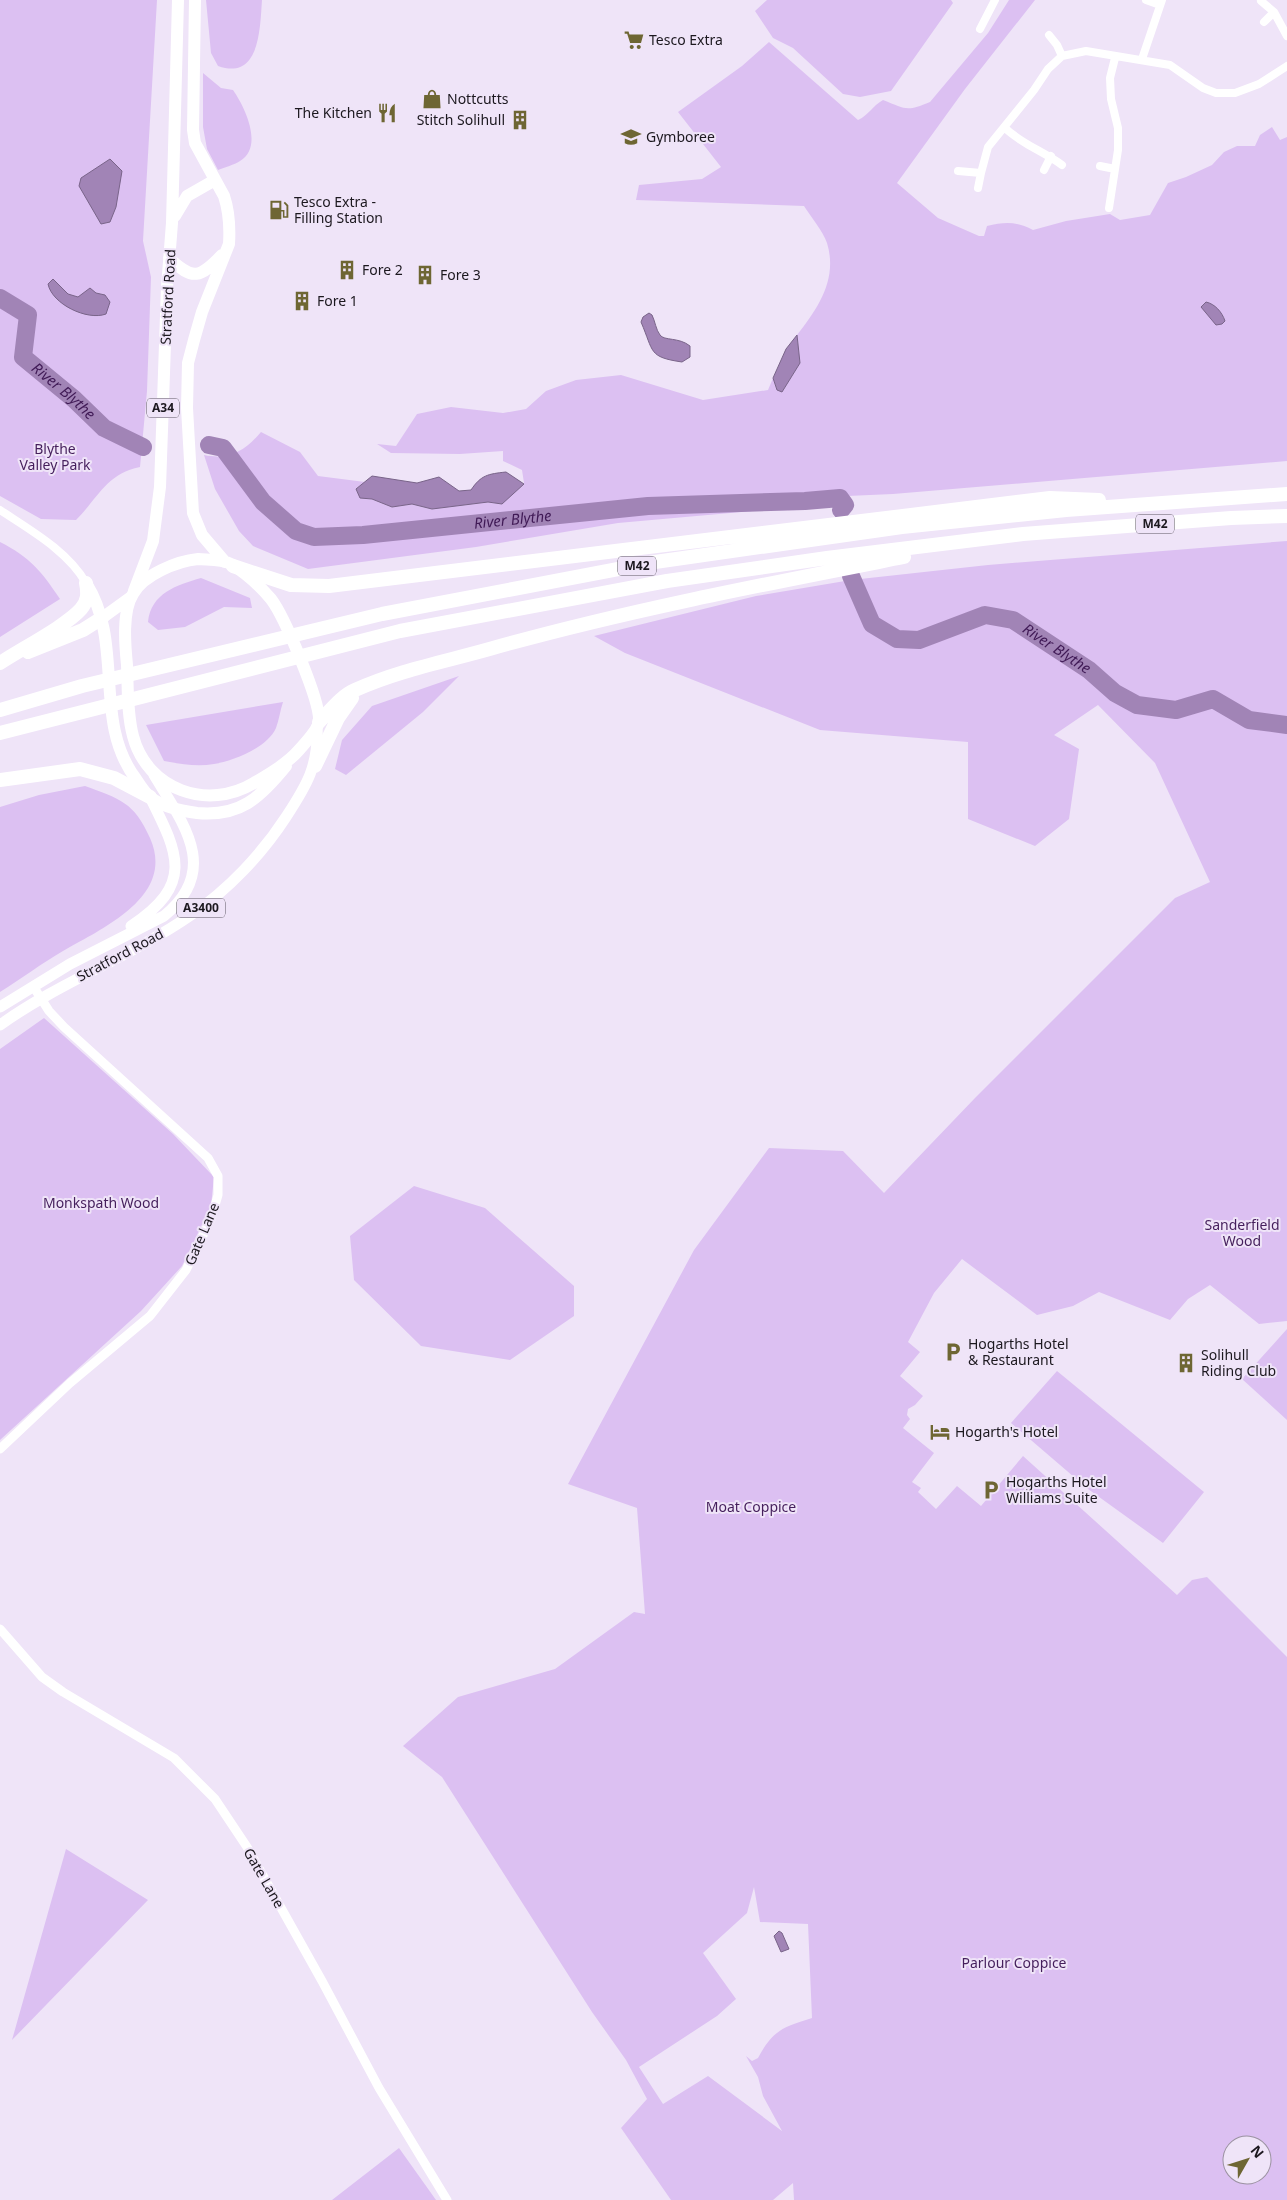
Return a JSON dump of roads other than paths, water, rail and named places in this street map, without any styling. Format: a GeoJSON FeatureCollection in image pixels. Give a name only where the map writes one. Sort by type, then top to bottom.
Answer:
{"type":"FeatureCollection","features":[{"type":"Feature","properties":{"kind":"highway","name":"Stratford Road"},"geometry":{"type":"LineString","coordinates":[[133,594],[156,524],[161,468],[172,222],[178,0]]}},
{"type":"Feature","properties":{"kind":"highway","name":"Stratford Road"},"geometry":{"type":"LineString","coordinates":[[195,0],[193,130],[195,143],[227,205],[230,236],[194,340],[188,363],[187,408],[193,513],[202,535],[229,564]]}},
{"type":"Feature","properties":{"kind":"highway","name":"A34"},"geometry":{"type":"LineString","coordinates":[[172,222],[181,202],[187,196],[215,180]]}},
{"type":"Feature","properties":{"kind":"highway"},"geometry":{"type":"LineString","coordinates":[[169,258],[184,272],[197,274],[206,271],[225,251]]}},
{"type":"Feature","properties":{"kind":"highway","name":"M42"},"geometry":{"type":"LineString","coordinates":[[0,710],[82,686],[382,614],[655,562],[902,526],[1287,494]]}},
{"type":"Feature","properties":{"kind":"highway"},"geometry":{"type":"LineString","coordinates":[[0,663],[83,630],[102,618],[156,574],[175,564],[198,559],[229,564],[291,585],[329,586],[1050,498],[1177,502]]}},
{"type":"Feature","properties":{"kind":"highway","name":"M42"},"geometry":{"type":"LineString","coordinates":[[0,733],[409,630],[667,581],[827,558],[1023,534],[1231,518],[1287,516]]}},
{"type":"Feature","properties":{"kind":"highway"},"geometry":{"type":"LineString","coordinates":[[318,724],[346,695],[368,685],[427,666],[559,629],[656,606],[1023,534]]}},
{"type":"Feature","properties":{"kind":"highway","name":"A34"},"geometry":{"type":"LineString","coordinates":[[133,594],[124,637],[130,716],[136,746],[153,773],[171,786],[184,792],[222,796],[246,788],[296,754],[318,724],[317,707],[305,671],[272,600],[259,586],[229,564]]}},
{"type":"Feature","properties":{"kind":"highway"},"geometry":{"type":"LineString","coordinates":[[86,583],[102,618],[108,658],[112,719],[121,756],[150,797]]}},
{"type":"Feature","properties":{"kind":"highway"},"geometry":{"type":"LineString","coordinates":[[0,663],[67,621],[82,608],[88,594],[86,583]]}},
{"type":"Feature","properties":{"kind":"highway"},"geometry":{"type":"LineString","coordinates":[[315,766],[338,718],[353,698],[368,685]]}},
{"type":"Feature","properties":{"kind":"highway"},"geometry":{"type":"LineString","coordinates":[[0,780],[80,769],[114,778],[174,809],[217,813],[242,807],[267,790],[296,754]]}},
{"type":"Feature","properties":{"kind":"main road","name":"Stratford Road"},"geometry":{"type":"LineString","coordinates":[[0,1026],[41,999],[141,946],[192,915],[222,892],[279,828],[315,766],[318,724]]}},
{"type":"Feature","properties":{"kind":"main road","name":"Stratford Road"},"geometry":{"type":"LineString","coordinates":[[0,1007],[86,956],[164,916],[176,906],[185,894],[194,868],[194,852],[187,830],[153,773]]}},
{"type":"Feature","properties":{"kind":"main road"},"geometry":{"type":"LineString","coordinates":[[86,956],[155,908],[170,887],[174,872],[175,851],[172,840],[150,797]]}},
{"type":"Feature","properties":{"kind":"street"},"geometry":{"type":"LineString","coordinates":[[980,29],[996,0]]}},
{"type":"Feature","properties":{"kind":"street"},"geometry":{"type":"LineString","coordinates":[[1142,59],[1161,2],[1146,0]]}},
{"type":"Feature","properties":{"kind":"street"},"geometry":{"type":"LineString","coordinates":[[1261,1],[1274,12],[1287,36]]}},
{"type":"Feature","properties":{"kind":"street"},"geometry":{"type":"LineString","coordinates":[[1264,22],[1274,12]]}},
{"type":"Feature","properties":{"kind":"street"},"geometry":{"type":"LineString","coordinates":[[1049,35],[1057,45],[1062,56]]}},
{"type":"Feature","properties":{"kind":"street"},"geometry":{"type":"LineString","coordinates":[[978,188],[988,147],[1048,69],[1062,56],[1086,51],[1114,58],[1142,59],[1170,65],[1203,88],[1216,93],[1235,93],[1259,84],[1287,66]]}},
{"type":"Feature","properties":{"kind":"street"},"geometry":{"type":"LineString","coordinates":[[1110,208],[1118,128],[1111,99],[1110,78],[1114,58]]}},
{"type":"Feature","properties":{"kind":"street"},"geometry":{"type":"LineString","coordinates":[[1004,127],[1015,138],[1051,156],[1062,165]]}},
{"type":"Feature","properties":{"kind":"street"},"geometry":{"type":"LineString","coordinates":[[1044,170],[1051,156]]}},
{"type":"Feature","properties":{"kind":"street"},"geometry":{"type":"LineString","coordinates":[[1100,166],[1115,169]]}},
{"type":"Feature","properties":{"kind":"street"},"geometry":{"type":"LineString","coordinates":[[958,171],[981,174]]}},
{"type":"Feature","properties":{"kind":"street"},"geometry":{"type":"LineString","coordinates":[[0,510],[34,532],[67,559],[86,583]]}},
{"type":"Feature","properties":{"kind":"street","name":"Gate Lane"},"geometry":{"type":"LineString","coordinates":[[0,1449],[70,1383],[150,1316],[186,1270],[211,1219],[218,1195],[218,1176],[208,1158],[64,1027],[33,986]]}},
{"type":"Feature","properties":{"kind":"street","name":"Gate Lane"},"geometry":{"type":"LineString","coordinates":[[0,1629],[42,1677],[63,1692],[174,1758],[215,1799],[247,1846],[378,2088],[447,2200]]}},
{"type":"Feature","properties":{"kind":"waterway","name":"River Blythe"},"geometry":{"type":"LineString","coordinates":[[0,298],[28,315],[23,357],[74,399],[104,428],[143,447]]}},
{"type":"Feature","properties":{"kind":"waterway","name":"River Blythe"},"geometry":{"type":"LineString","coordinates":[[209,445],[223,448],[263,502],[296,531],[314,537],[363,535],[648,506],[805,501],[840,498],[845,505],[841,510]]}},
{"type":"Feature","properties":{"kind":"waterway","name":"River Blythe"},"geometry":{"type":"LineString","coordinates":[[851,576],[872,624],[897,639],[919,640],[985,615],[1013,620],[1089,670],[1115,693],[1137,705],[1176,710],[1213,699],[1249,720],[1287,725]]}},
{"type":"Feature","properties":{"kind":"place","name":"Tesco Extra"},"geometry":{"type":"Point","coordinates":[634,40]}},
{"type":"Feature","properties":{"kind":"place","name":"Nottcutts"},"geometry":{"type":"Point","coordinates":[432,99]}},
{"type":"Feature","properties":{"kind":"place","name":"The Kitchen"},"geometry":{"type":"Point","coordinates":[387,113]}},
{"type":"Feature","properties":{"kind":"place","name":"Stitch Solihull"},"geometry":{"type":"Point","coordinates":[520,120]}},
{"type":"Feature","properties":{"kind":"place","name":"Gymboree"},"geometry":{"type":"Point","coordinates":[631,137]}},
{"type":"Feature","properties":{"kind":"place","name":"Tesco Extra - Filling Station"},"geometry":{"type":"Point","coordinates":[279,210]}},
{"type":"Feature","properties":{"kind":"place","name":"Fore 2"},"geometry":{"type":"Point","coordinates":[347,270]}},
{"type":"Feature","properties":{"kind":"place","name":"Fore 3"},"geometry":{"type":"Point","coordinates":[425,275]}},
{"type":"Feature","properties":{"kind":"place","name":"Fore 1"},"geometry":{"type":"Point","coordinates":[302,301]}},
{"type":"Feature","properties":{"kind":"place","name":"Hogarths Hotel & Restaurant"},"geometry":{"type":"Point","coordinates":[953,1352]}},
{"type":"Feature","properties":{"kind":"place","name":"Solihull Riding Club"},"geometry":{"type":"Point","coordinates":[1186,1363]}},
{"type":"Feature","properties":{"kind":"place","name":"Hogarth's Hotel"},"geometry":{"type":"Point","coordinates":[940,1432]}},
{"type":"Feature","properties":{"kind":"place","name":"Hogarths Hotel Williams Suite"},"geometry":{"type":"Point","coordinates":[991,1490]}},
{"type":"Feature","properties":{"kind":"park label","name":"Blythe Valley Park"},"geometry":{"type":"Point","coordinates":[55,458]}},
{"type":"Feature","properties":{"kind":"park label","name":"Monkspath Wood"},"geometry":{"type":"Point","coordinates":[101,1203]}},
{"type":"Feature","properties":{"kind":"park label","name":"Sanderfield Wood"},"geometry":{"type":"Point","coordinates":[1242,1234]}},
{"type":"Feature","properties":{"kind":"park label","name":"Moat Coppice"},"geometry":{"type":"Point","coordinates":[751,1507]}},
{"type":"Feature","properties":{"kind":"park label","name":"Parlour Coppice"},"geometry":{"type":"Point","coordinates":[1014,1963]}}]}
